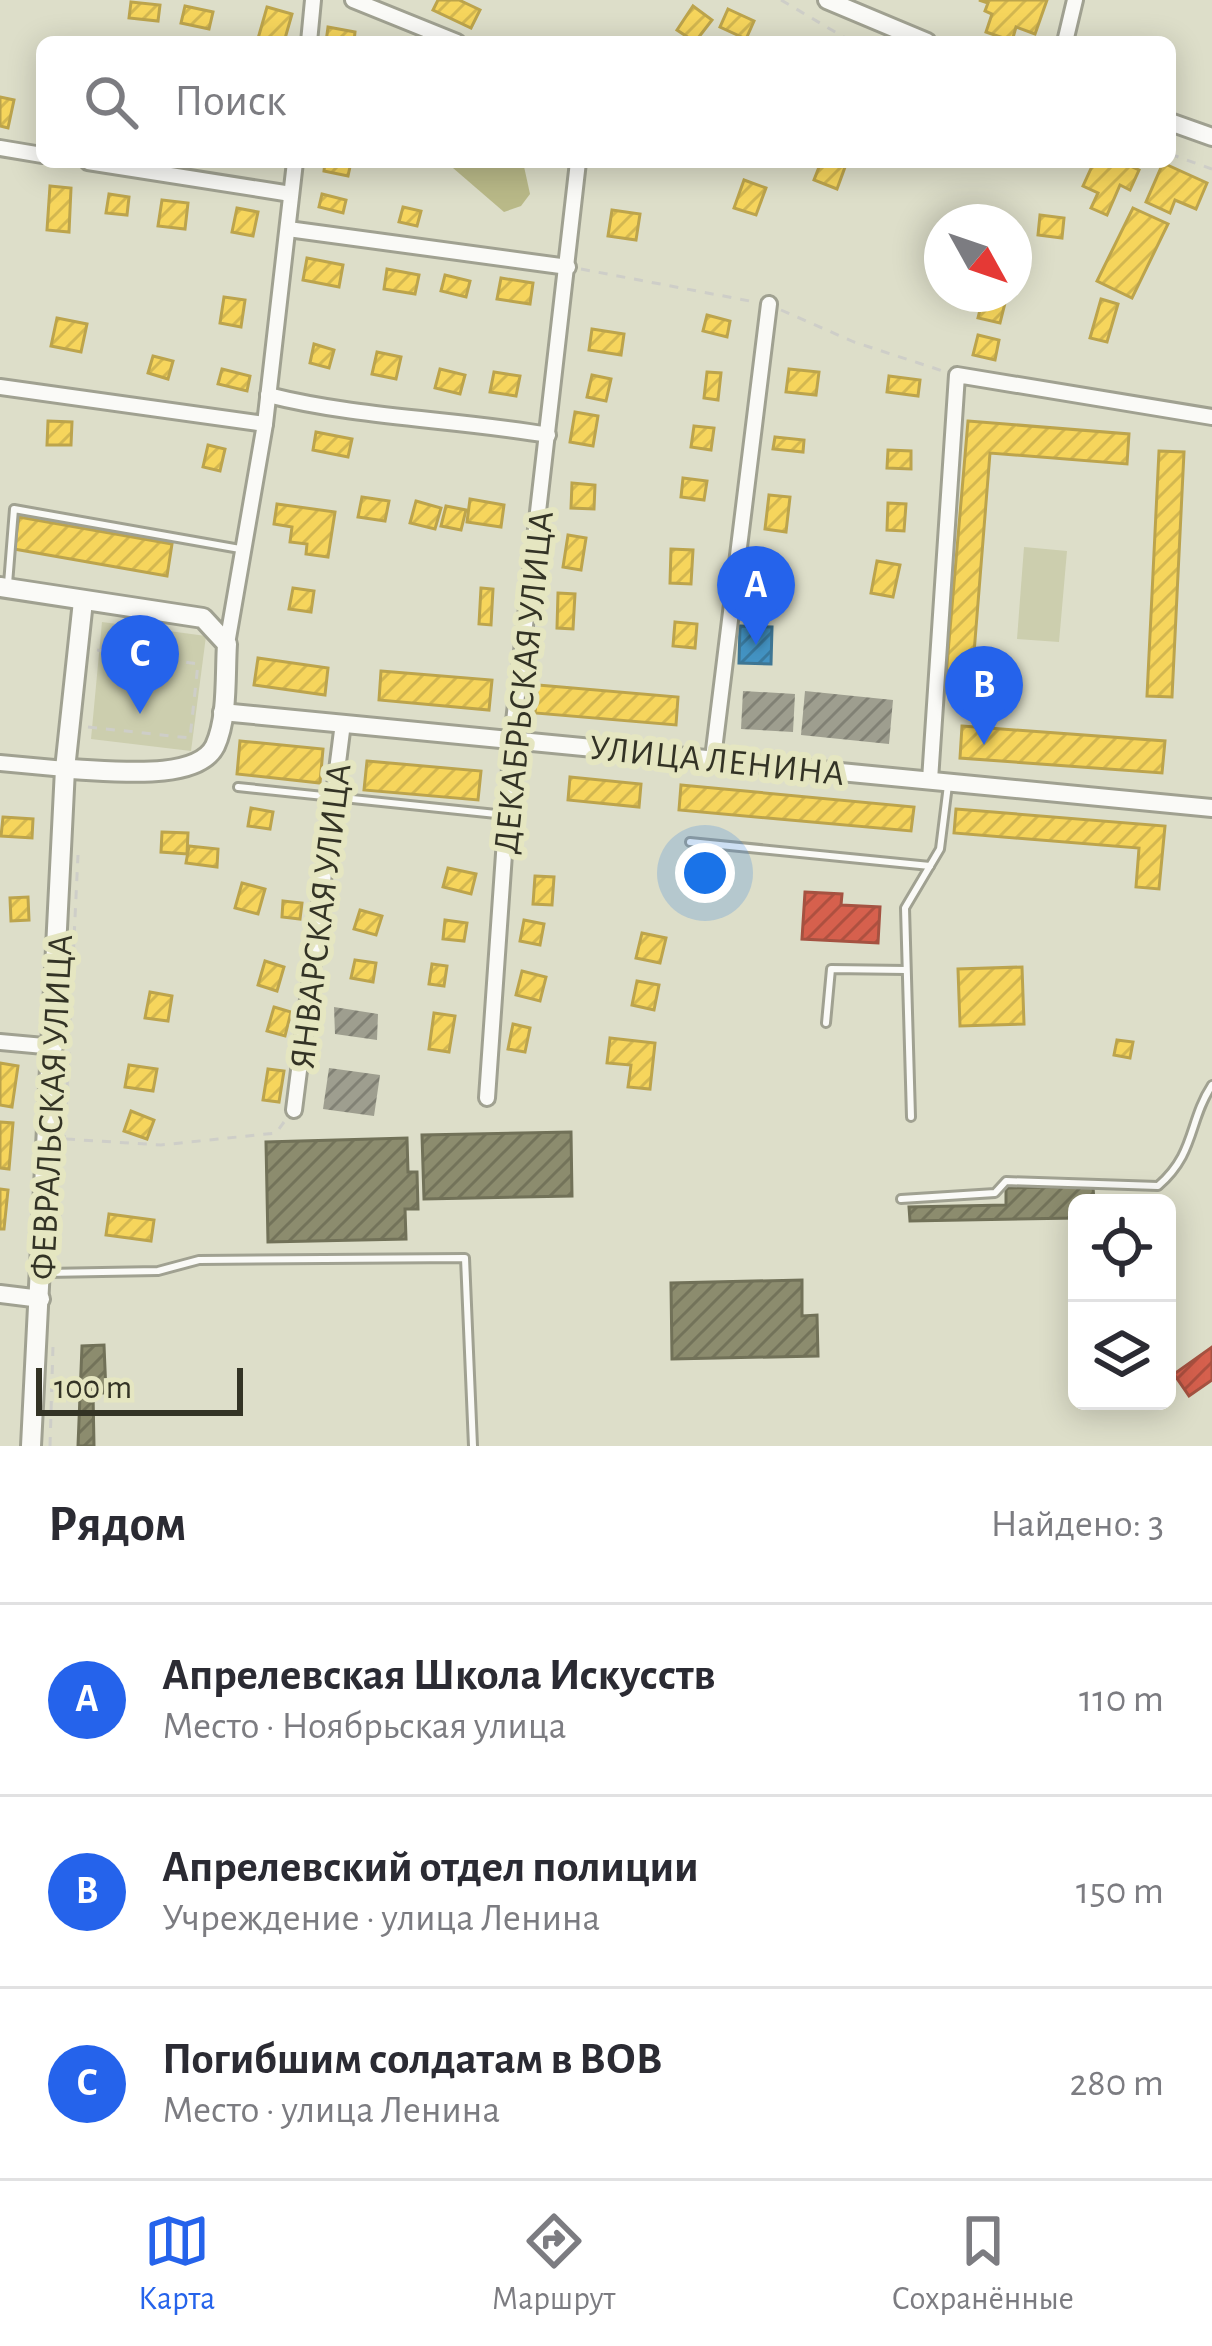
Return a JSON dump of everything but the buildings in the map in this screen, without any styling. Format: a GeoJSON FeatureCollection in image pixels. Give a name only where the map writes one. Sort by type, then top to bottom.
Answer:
{"type":"FeatureCollection","features":[{"type":"Feature","properties":{"kind":"main road"},"geometry":{"type":"LineString","coordinates":[[4,588],[203,618],[227,644],[215,746],[182,770],[65,769]]}},
{"type":"Feature","properties":{"kind":"main road","name":"ФЕВРАЛЬСКАЯ УЛИЦА"},"geometry":{"type":"LineString","coordinates":[[31,1446],[55,1047],[65,769],[82,601]]}},
{"type":"Feature","properties":{"kind":"street"},"geometry":{"type":"LineString","coordinates":[[311,36],[314,0]]}},
{"type":"Feature","properties":{"kind":"street"},"geometry":{"type":"LineString","coordinates":[[353,0],[442,36]]}},
{"type":"Feature","properties":{"kind":"street"},"geometry":{"type":"LineString","coordinates":[[827,0],[913,36]]}},
{"type":"Feature","properties":{"kind":"street"},"geometry":{"type":"LineString","coordinates":[[1067,36],[1076,0]]}},
{"type":"Feature","properties":{"kind":"street"},"geometry":{"type":"LineString","coordinates":[[1176,124],[1212,137]]}},
{"type":"Feature","properties":{"kind":"street"},"geometry":{"type":"LineString","coordinates":[[0,148],[36,154]]}},
{"type":"Feature","properties":{"kind":"street"},"geometry":{"type":"LineString","coordinates":[[126,168],[291,194]]}},
{"type":"Feature","properties":{"kind":"street"},"geometry":{"type":"LineString","coordinates":[[227,644],[265,424],[294,168]]}},
{"type":"Feature","properties":{"kind":"street","name":"ДЕКАБРЬСКАЯ УЛИЦА"},"geometry":{"type":"LineString","coordinates":[[487,1098],[512,739],[577,168]]}},
{"type":"Feature","properties":{"kind":"street"},"geometry":{"type":"LineString","coordinates":[[288,229],[568,267]]}},
{"type":"Feature","properties":{"kind":"street"},"geometry":{"type":"LineString","coordinates":[[712,758],[769,304]]}},
{"type":"Feature","properties":{"kind":"street"},"geometry":{"type":"LineString","coordinates":[[939,781],[957,375],[1212,416]]}},
{"type":"Feature","properties":{"kind":"street"},"geometry":{"type":"LineString","coordinates":[[0,387],[265,424]]}},
{"type":"Feature","properties":{"kind":"street"},"geometry":{"type":"LineString","coordinates":[[268,395],[324,409],[461,420],[548,435]]}},
{"type":"Feature","properties":{"kind":"street","name":"УЛИЦА ЛЕНИНА"},"geometry":{"type":"LineString","coordinates":[[222,712],[1212,808]]}},
{"type":"Feature","properties":{"kind":"street","name":"ЯНВАРСКАЯ УЛИЦА"},"geometry":{"type":"LineString","coordinates":[[294,1110],[343,723]]}},
{"type":"Feature","properties":{"kind":"street"},"geometry":{"type":"LineString","coordinates":[[0,763],[65,769]]}},
{"type":"Feature","properties":{"kind":"street"},"geometry":{"type":"LineString","coordinates":[[0,1042],[55,1047]]}},
{"type":"Feature","properties":{"kind":"street"},"geometry":{"type":"LineString","coordinates":[[0,1294],[41,1299]]}},
{"type":"Feature","properties":{"kind":"lane"},"geometry":{"type":"LineString","coordinates":[[4,588],[14,509],[243,550]]}},
{"type":"Feature","properties":{"kind":"lane"},"geometry":{"type":"LineString","coordinates":[[911,1117],[904,908],[940,849],[939,781]]}},
{"type":"Feature","properties":{"kind":"lane"},"geometry":{"type":"LineString","coordinates":[[238,788],[506,815]]}},
{"type":"Feature","properties":{"kind":"lane"},"geometry":{"type":"LineString","coordinates":[[690,842],[930,866]]}},
{"type":"Feature","properties":{"kind":"lane"},"geometry":{"type":"LineString","coordinates":[[826,1023],[831,968],[906,970]]}},
{"type":"Feature","properties":{"kind":"lane"},"geometry":{"type":"LineString","coordinates":[[901,1199],[995,1193],[1006,1181],[1158,1186],[1178,1169],[1212,1085]]}},
{"type":"Feature","properties":{"kind":"lane"},"geometry":{"type":"LineString","coordinates":[[42,1273],[158,1271],[199,1260],[465,1258],[473,1446]]}},
{"type":"Feature","properties":{"kind":"path"},"geometry":{"type":"LineString","coordinates":[[782,0],[842,36]]}},
{"type":"Feature","properties":{"kind":"path"},"geometry":{"type":"LineString","coordinates":[[1176,156],[1212,169]]}},
{"type":"Feature","properties":{"kind":"path"},"geometry":{"type":"LineString","coordinates":[[83,721],[82,727],[190,738],[198,664],[89,649]]}},
{"type":"Feature","properties":{"kind":"path"},"geometry":{"type":"LineString","coordinates":[[59,1228],[78,839]]}},
{"type":"Feature","properties":{"kind":"path"},"geometry":{"type":"LineString","coordinates":[[64,1138],[161,1145],[276,1133],[294,1110]]}},
{"type":"Feature","properties":{"kind":"path"},"geometry":{"type":"LineString","coordinates":[[50,1446],[53,1345]]}},
{"type":"Feature","properties":{"kind":"shaded area"},"geometry":{"type":"Polygon","coordinates":[[[453,168],[524,168],[530,194],[521,206],[504,212],[453,168]]]}},
{"type":"Feature","properties":{"kind":"shaded area"},"geometry":{"type":"Polygon","coordinates":[[[1024,547],[1067,551],[1059,642],[1017,639],[1024,547]]]}},
{"type":"Feature","properties":{"kind":"shaded area"},"geometry":{"type":"Polygon","coordinates":[[[102,622],[206,636],[191,751],[91,739],[102,622]]]}},
{"type":"Feature","properties":{"kind":"place","name":"Апрелевская Школа Искусств"},"geometry":{"type":"Point","coordinates":[756,645]}},
{"type":"Feature","properties":{"kind":"place","name":"Погибшим солдатам в ВОВ"},"geometry":{"type":"Point","coordinates":[140,714]}},
{"type":"Feature","properties":{"kind":"place","name":"Апрелевский отдел полиции"},"geometry":{"type":"Point","coordinates":[984,745]}}]}
